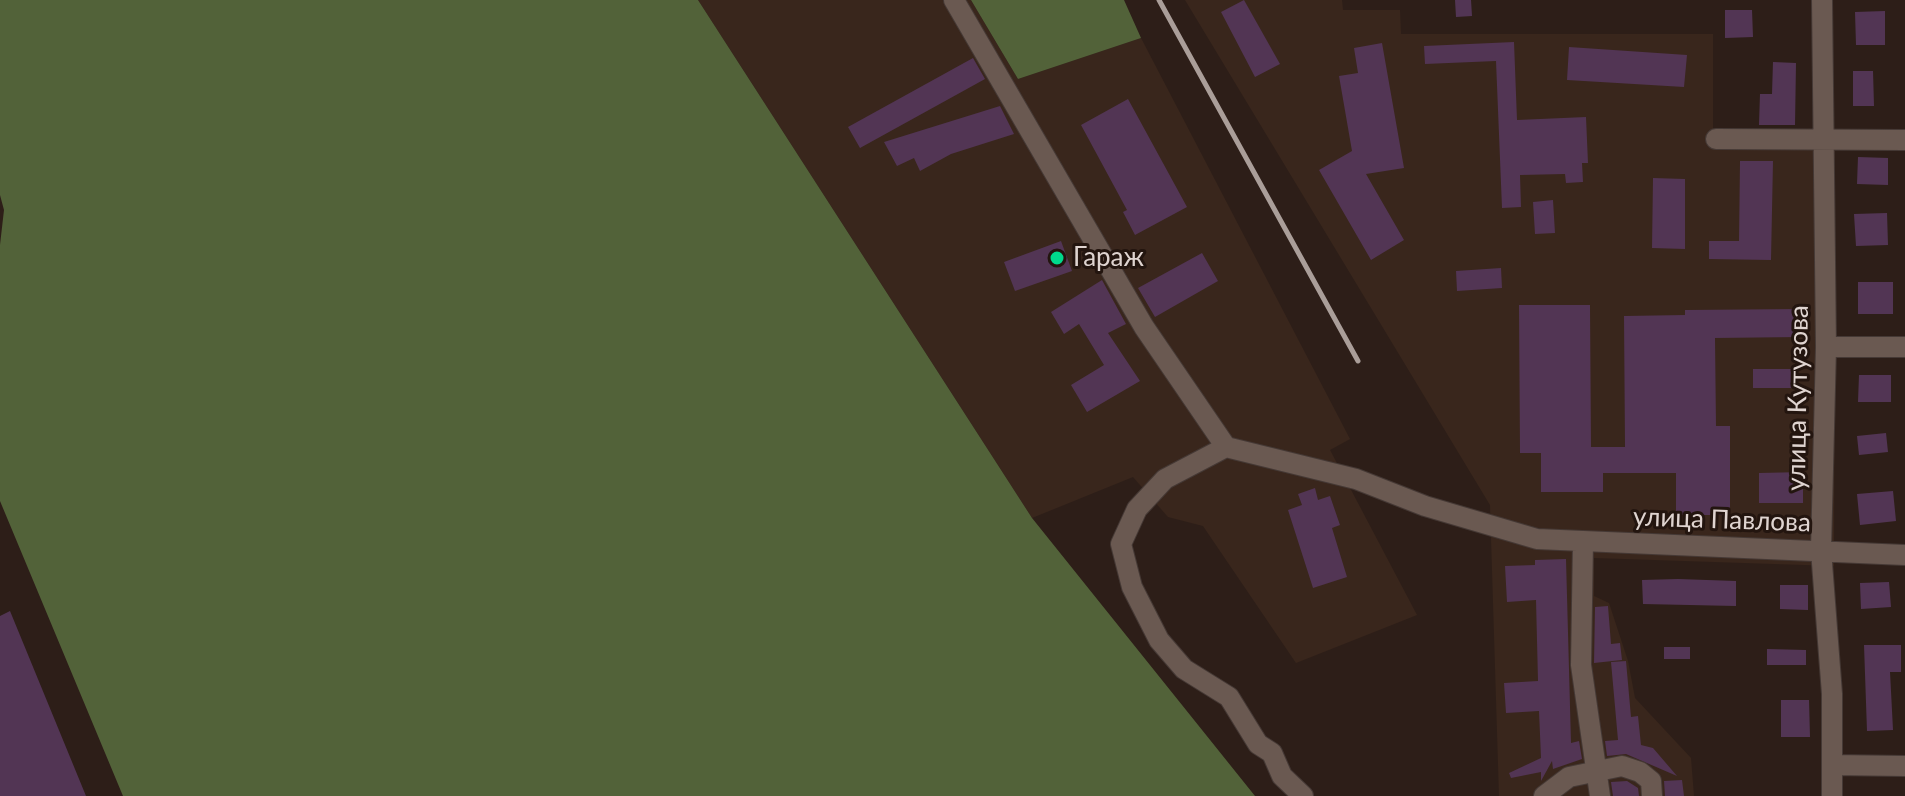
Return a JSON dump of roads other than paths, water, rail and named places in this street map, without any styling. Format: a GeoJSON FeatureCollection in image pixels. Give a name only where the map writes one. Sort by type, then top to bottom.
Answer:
{"type":"FeatureCollection","features":[{"type":"Feature","properties":{"kind":"street"},"geometry":{"type":"LineString","coordinates":[[954,0],[1144,327],[1226,447],[1165,479],[1137,509],[1121,544],[1132,587],[1159,640],[1184,669],[1229,697],[1258,744],[1272,753],[1282,776],[1303,796]]}},
{"type":"Feature","properties":{"kind":"street","name":"улица Кутузова"},"geometry":{"type":"LineString","coordinates":[[1822,0],[1826,347],[1821,550],[1832,694],[1832,796]]}},
{"type":"Feature","properties":{"kind":"street"},"geometry":{"type":"LineString","coordinates":[[1716,139],[1905,140]]}},
{"type":"Feature","properties":{"kind":"street"},"geometry":{"type":"LineString","coordinates":[[1826,347],[1905,347]]}},
{"type":"Feature","properties":{"kind":"street","name":"улица Павлова"},"geometry":{"type":"LineString","coordinates":[[1226,447],[1356,479],[1425,506],[1537,539],[1905,555]]}},
{"type":"Feature","properties":{"kind":"street"},"geometry":{"type":"LineString","coordinates":[[1583,541],[1581,665],[1600,796]]}},
{"type":"Feature","properties":{"kind":"street"},"geometry":{"type":"LineString","coordinates":[[1832,765],[1905,766]]}},
{"type":"Feature","properties":{"kind":"street"},"geometry":{"type":"LineString","coordinates":[[1544,796],[1569,777],[1622,766],[1640,772],[1651,781],[1652,796]]}},
{"type":"Feature","properties":{"kind":"railway"},"geometry":{"type":"LineString","coordinates":[[1159,0],[1358,361]]}},
{"type":"Feature","properties":{"kind":"place","name":"Гараж"},"geometry":{"type":"Point","coordinates":[1057,258]}}]}
